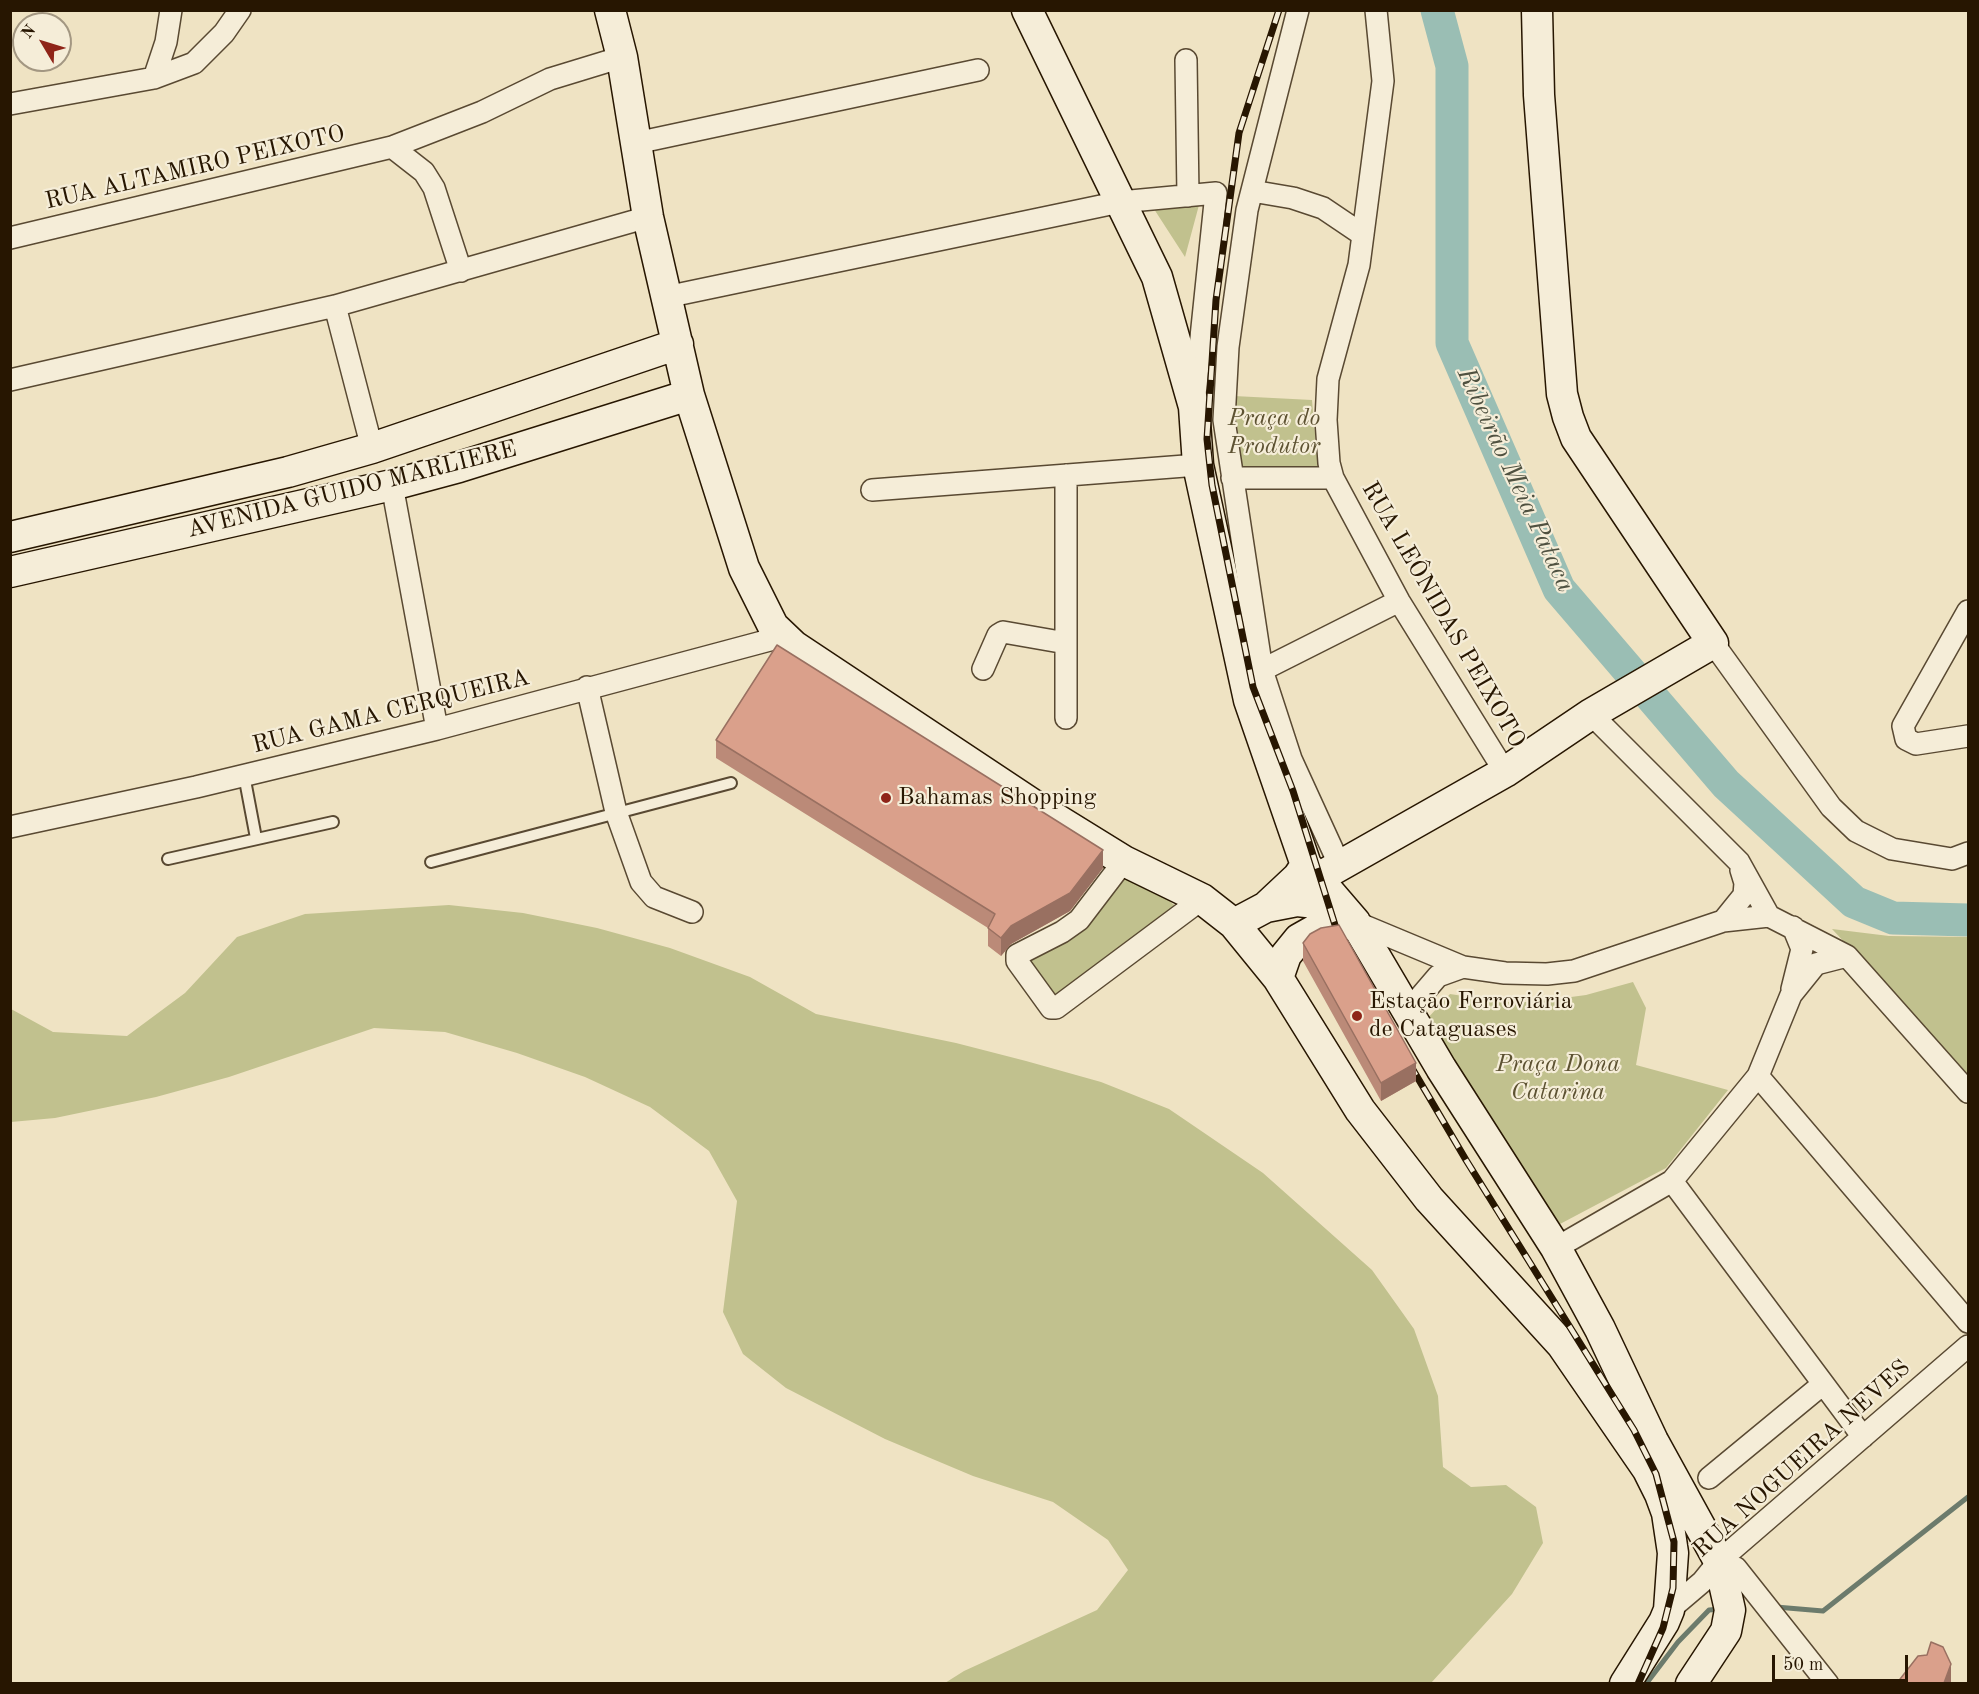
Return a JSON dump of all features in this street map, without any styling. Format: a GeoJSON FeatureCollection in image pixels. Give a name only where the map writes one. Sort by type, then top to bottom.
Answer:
{"type":"FeatureCollection","features":[{"type":"Feature","properties":{"kind":"main road"},"geometry":{"type":"LineString","coordinates":[[610,10],[622,57],[648,217],[689,395],[744,568],[773,626],[782,637],[1035,806],[1124,861],[1202,899],[1234,924],[1278,978],[1360,1110],[1429,1199],[1562,1345],[1648,1470],[1660,1494],[1671,1535],[1673,1576],[1669,1610],[1660,1630],[1625,1683]]}},
{"type":"Feature","properties":{"kind":"main road"},"geometry":{"type":"LineString","coordinates":[[1027,10],[1157,277],[1194,407],[1198,465],[1249,700],[1324,870],[1475,1122],[1556,1248],[1600,1329],[1653,1441],[1722,1572],[1730,1610],[1726,1631],[1691,1683]]}},
{"type":"Feature","properties":{"kind":"main road"},"geometry":{"type":"LineString","coordinates":[[1234,924],[1266,907],[1293,882],[1324,870],[1505,772],[1602,708],[1713,642],[1576,438],[1568,417],[1563,394],[1539,95],[1537,10]]}},
{"type":"Feature","properties":{"kind":"main road","name":"AVENIDA GUIDO MARLIERE"},"geometry":{"type":"LineString","coordinates":[[10,537],[288,472],[372,448],[678,344]]}},
{"type":"Feature","properties":{"kind":"main road","name":"AVENIDA GUIDO MARLIERE"},"geometry":{"type":"LineString","coordinates":[[10,573],[459,467],[689,395]]}},
{"type":"Feature","properties":{"kind":"main road"},"geometry":{"type":"LineString","coordinates":[[1266,907],[1297,901],[1316,903],[1355,922]]}},
{"type":"Feature","properties":{"kind":"main road"},"geometry":{"type":"LineString","coordinates":[[1278,978],[1286,956],[1299,939],[1315,930],[1355,922]]}},
{"type":"Feature","properties":{"kind":"street"},"geometry":{"type":"LineString","coordinates":[[154,78],[166,42],[171,10]]}},
{"type":"Feature","properties":{"kind":"street"},"geometry":{"type":"LineString","coordinates":[[10,104],[154,78],[194,63],[210,49],[240,10]]}},
{"type":"Feature","properties":{"kind":"street"},"geometry":{"type":"LineString","coordinates":[[1298,10],[1247,210],[1228,347],[1224,420],[1262,670],[1292,759],[1324,870]]}},
{"type":"Feature","properties":{"kind":"street"},"geometry":{"type":"LineString","coordinates":[[1333,478],[1326,420],[1328,379],[1359,265],[1363,235],[1383,81],[1376,10]]}},
{"type":"Feature","properties":{"kind":"street","name":"RUA ALTAMIRO PEIXOTO"},"geometry":{"type":"LineString","coordinates":[[10,238],[392,147],[482,112],[550,79],[622,57]]}},
{"type":"Feature","properties":{"kind":"street"},"geometry":{"type":"LineString","coordinates":[[1186,60],[1188,196]]}},
{"type":"Feature","properties":{"kind":"street"},"geometry":{"type":"LineString","coordinates":[[636,143],[978,70]]}},
{"type":"Feature","properties":{"kind":"street"},"geometry":{"type":"LineString","coordinates":[[392,147],[424,172],[434,189],[461,271]]}},
{"type":"Feature","properties":{"kind":"street"},"geometry":{"type":"LineString","coordinates":[[1252,191],[1293,198],[1323,208],[1363,235]]}},
{"type":"Feature","properties":{"kind":"street"},"geometry":{"type":"LineString","coordinates":[[666,297],[1120,202],[1216,194],[1194,407]]}},
{"type":"Feature","properties":{"kind":"street"},"geometry":{"type":"LineString","coordinates":[[10,380],[335,306],[648,217]]}},
{"type":"Feature","properties":{"kind":"street"},"geometry":{"type":"LineString","coordinates":[[335,306],[372,448]]}},
{"type":"Feature","properties":{"kind":"street"},"geometry":{"type":"LineString","coordinates":[[872,490],[1198,465]]}},
{"type":"Feature","properties":{"kind":"street"},"geometry":{"type":"LineString","coordinates":[[1066,475],[1066,718]]}},
{"type":"Feature","properties":{"kind":"street","name":"RUA LEÔNIDAS PEIXOTO"},"geometry":{"type":"LineString","coordinates":[[1232,478],[1333,478],[1399,601],[1505,772]]}},
{"type":"Feature","properties":{"kind":"street"},"geometry":{"type":"LineString","coordinates":[[392,484],[437,729]]}},
{"type":"Feature","properties":{"kind":"street"},"geometry":{"type":"LineString","coordinates":[[1262,670],[1399,601]]}},
{"type":"Feature","properties":{"kind":"street"},"geometry":{"type":"LineString","coordinates":[[1967,615],[1903,726],[1906,739],[1916,744],[1968,736]]}},
{"type":"Feature","properties":{"kind":"street"},"geometry":{"type":"LineString","coordinates":[[984,669],[998,635],[1003,632],[1066,643]]}},
{"type":"Feature","properties":{"kind":"street","name":"RUA GAMA CERQUEIRA"},"geometry":{"type":"LineString","coordinates":[[10,827],[437,729],[587,687],[782,637]]}},
{"type":"Feature","properties":{"kind":"street"},"geometry":{"type":"LineString","coordinates":[[1713,642],[1831,807],[1856,831],[1892,849],[1952,859],[1968,853]]}},
{"type":"Feature","properties":{"kind":"street"},"geometry":{"type":"LineString","coordinates":[[587,687],[616,812],[646,889],[654,897],[692,912]]}},
{"type":"Feature","properties":{"kind":"street"},"geometry":{"type":"LineString","coordinates":[[1602,708],[1739,862],[1769,915],[1846,956],[1968,1092]]}},
{"type":"Feature","properties":{"kind":"street"},"geometry":{"type":"LineString","coordinates":[[1124,861],[1079,920],[1062,932],[1017,956],[1017,961],[1050,1008],[1056,1008],[1202,899]]}},
{"type":"Feature","properties":{"kind":"street"},"geometry":{"type":"LineString","coordinates":[[1723,921],[1744,895],[1745,883],[1739,862]]}},
{"type":"Feature","properties":{"kind":"street"},"geometry":{"type":"LineString","coordinates":[[1355,922],[1463,967],[1536,974],[1574,971],[1723,921],[1769,915]]}},
{"type":"Feature","properties":{"kind":"street"},"geometry":{"type":"LineString","coordinates":[[1556,1248],[1672,1181],[1758,1076],[1791,995],[1802,948],[1793,927]]}},
{"type":"Feature","properties":{"kind":"street"},"geometry":{"type":"LineString","coordinates":[[1791,995],[1816,964],[1846,956]]}},
{"type":"Feature","properties":{"kind":"street"},"geometry":{"type":"LineString","coordinates":[[1411,1016],[1414,1004],[1438,976],[1463,967]]}},
{"type":"Feature","properties":{"kind":"street"},"geometry":{"type":"LineString","coordinates":[[1758,1076],[1968,1322]]}},
{"type":"Feature","properties":{"kind":"street"},"geometry":{"type":"LineString","coordinates":[[1672,1181],[1863,1437]]}},
{"type":"Feature","properties":{"kind":"street","name":"RUA NOGUEIRA NEVES"},"geometry":{"type":"LineString","coordinates":[[1669,1610],[1702,1582],[1722,1572],[1863,1437],[1968,1346]]}},
{"type":"Feature","properties":{"kind":"street"},"geometry":{"type":"LineString","coordinates":[[1709,1478],[1823,1384]]}},
{"type":"Feature","properties":{"kind":"street"},"geometry":{"type":"LineString","coordinates":[[1722,1572],[1736,1568],[1828,1683]]}},
{"type":"Feature","properties":{"kind":"lane"},"geometry":{"type":"LineString","coordinates":[[244,775],[256,838]]}},
{"type":"Feature","properties":{"kind":"lane"},"geometry":{"type":"LineString","coordinates":[[431,862],[731,783]]}},
{"type":"Feature","properties":{"kind":"lane"},"geometry":{"type":"LineString","coordinates":[[168,859],[333,822]]}},
{"type":"Feature","properties":{"kind":"green space"},"geometry":{"type":"Polygon","coordinates":[[[1199,205],[1185,257],[1154,209],[1199,205]]]}},
{"type":"Feature","properties":{"kind":"green space","name":"Praça do Produtor"},"geometry":{"type":"Polygon","coordinates":[[[1234,396],[1312,400],[1318,468],[1241,469],[1234,396]]]}},
{"type":"Feature","properties":{"kind":"green space"},"geometry":{"type":"Polygon","coordinates":[[[1121,869],[1156,890],[1179,909],[1050,998],[1025,962],[1121,869]]]}},
{"type":"Feature","properties":{"kind":"green space"},"geometry":{"type":"Polygon","coordinates":[[[449,905],[523,913],[597,928],[670,948],[750,977],[816,1014],[956,1043],[1026,1061],[1101,1082],[1169,1109],[1263,1173],[1372,1270],[1414,1329],[1438,1396],[1443,1467],[1471,1487],[1506,1485],[1536,1507],[1543,1543],[1512,1594],[1431,1683],[945,1683],[964,1671],[1097,1610],[1128,1570],[1108,1540],[1053,1502],[973,1476],[885,1439],[786,1388],[743,1354],[723,1312],[737,1201],[709,1151],[650,1107],[585,1077],[517,1053],[445,1032],[374,1028],[229,1077],[156,1097],[55,1118],[11,1122],[11,1009],[53,1032],[127,1036],[185,993],[237,937],[305,914],[449,905]]]}},
{"type":"Feature","properties":{"kind":"green space"},"geometry":{"type":"Polygon","coordinates":[[[1832,929],[1889,936],[1968,937],[1968,1074],[1832,929]]]}},
{"type":"Feature","properties":{"kind":"green space","name":"Praça Dona Catarina"},"geometry":{"type":"Polygon","coordinates":[[[1633,982],[1646,1008],[1636,1065],[1728,1090],[1666,1168],[1560,1224],[1446,1054],[1426,1020],[1450,994],[1502,1002],[1534,1002],[1586,995],[1633,982]]]}},
{"type":"Feature","properties":{"kind":"building","name":"Bahamas Shopping"},"geometry":{"type":"Polygon","coordinates":[[[777,645],[1103,850],[1070,893],[1011,926],[1001,938],[988,928],[995,914],[716,740],[777,645]]]}},
{"type":"Feature","properties":{"kind":"building","name":"Estação Ferroviária de Cataguases"},"geometry":{"type":"Polygon","coordinates":[[[1339,925],[1416,1063],[1381,1083],[1303,943],[1310,934],[1321,928],[1339,925]]]}},
{"type":"Feature","properties":{"kind":"building"},"geometry":{"type":"Polygon","coordinates":[[[1931,1642],[1943,1647],[1951,1664],[1944,1683],[1897,1683],[1918,1656],[1927,1655],[1931,1642]]]}},
{"type":"Feature","properties":{"kind":"waterway","name":"Ribeirão Meia Pataca"},"geometry":{"type":"LineString","coordinates":[[1437,10],[1452,66],[1452,343],[1559,589],[1726,784],[1854,902],[1893,918],[1968,920]]}},
{"type":"Feature","properties":{"kind":"waterway"},"geometry":{"type":"LineString","coordinates":[[1776,1607],[1823,1611],[1968,1497]]}},
{"type":"Feature","properties":{"kind":"waterway"},"geometry":{"type":"LineString","coordinates":[[1646,1684],[1678,1642],[1709,1610],[1722,1609]]}},
{"type":"Feature","properties":{"kind":"railway"},"geometry":{"type":"LineString","coordinates":[[1279,10],[1239,133],[1216,300],[1207,439],[1212,485],[1253,687],[1293,791],[1335,925],[1342,939]]}},
{"type":"Feature","properties":{"kind":"railway"},"geometry":{"type":"LineString","coordinates":[[1409,1063],[1466,1160],[1634,1430],[1656,1474],[1674,1542],[1673,1588],[1663,1628],[1638,1684]]}},
{"type":"Feature","properties":{"kind":"place","name":"Bahamas Shopping"},"geometry":{"type":"Point","coordinates":[886,798]}},
{"type":"Feature","properties":{"kind":"place","name":"Estação Ferroviária de Cataguases"},"geometry":{"type":"Point","coordinates":[1357,1016]}}]}
